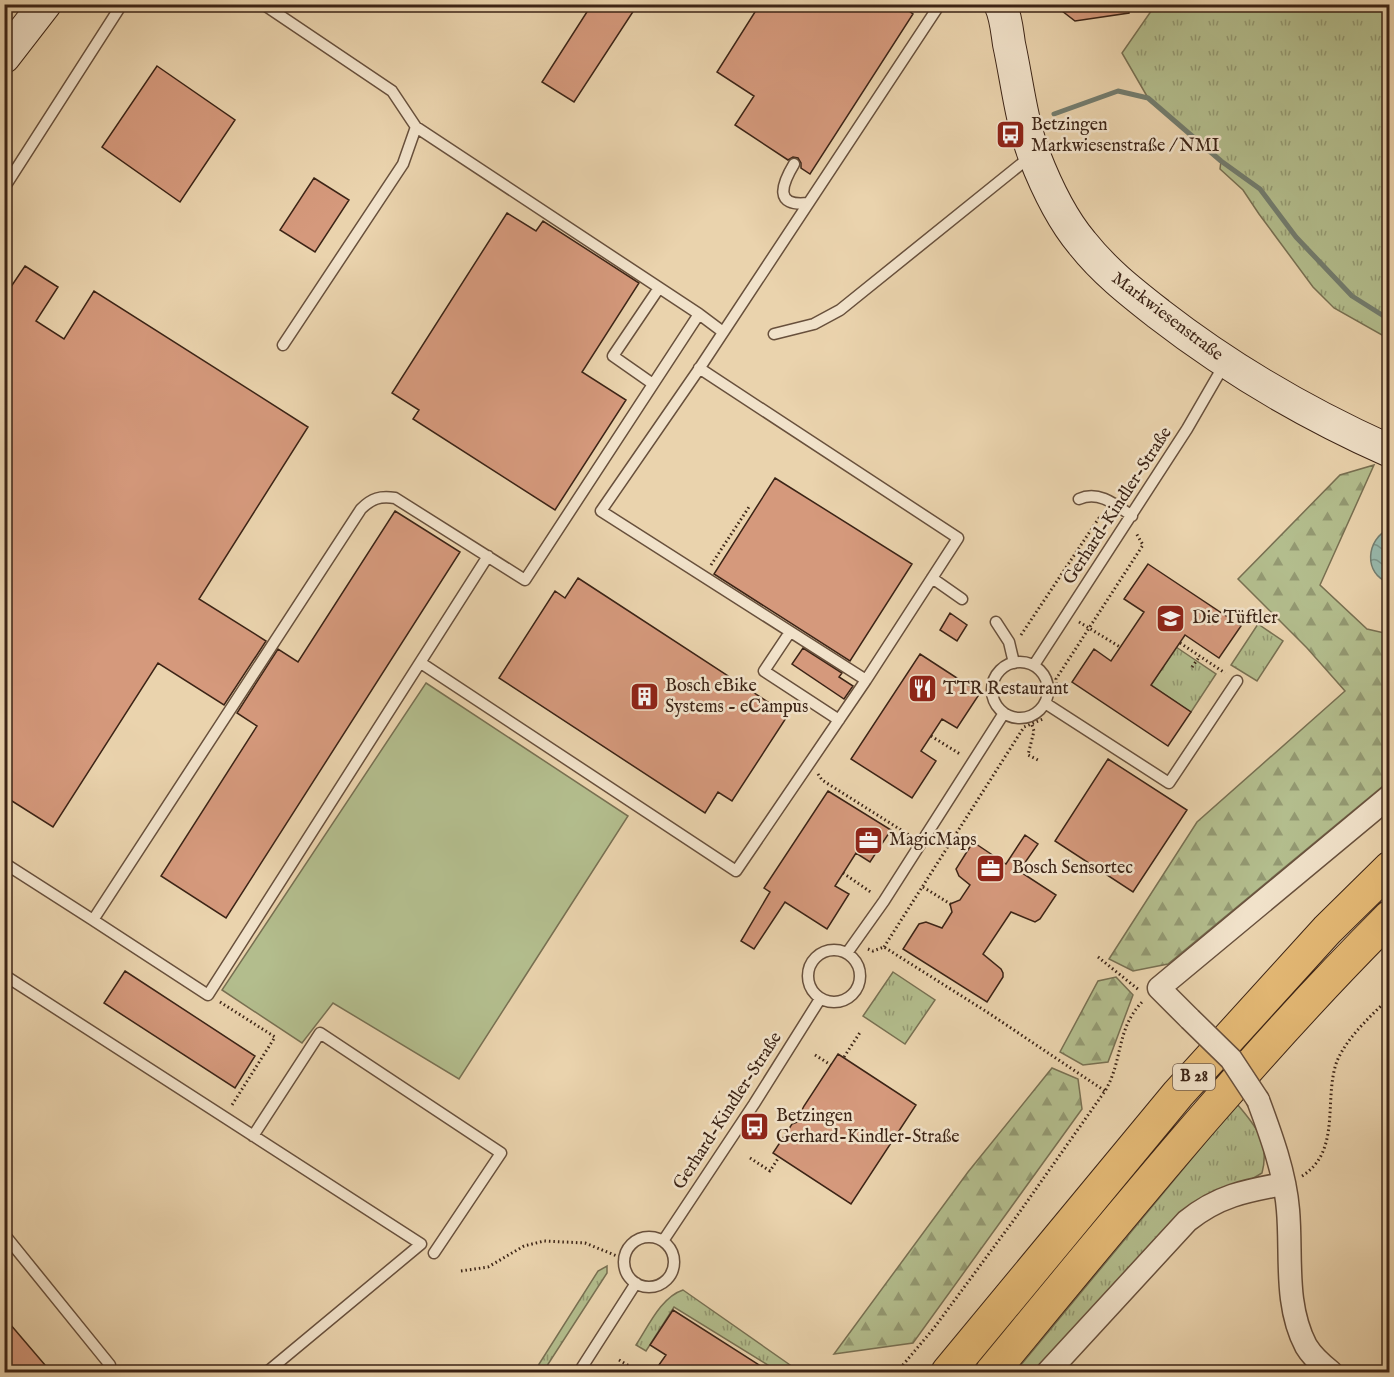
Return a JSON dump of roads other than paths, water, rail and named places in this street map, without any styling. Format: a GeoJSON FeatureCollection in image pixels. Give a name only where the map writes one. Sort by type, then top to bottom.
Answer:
{"type":"FeatureCollection","features":[{"type":"Feature","properties":{"kind":"highway","name":"B 28"},"geometry":{"type":"LineString","coordinates":[[948,1372],[1178,1094],[1327,930],[1389,868]]}},
{"type":"Feature","properties":{"kind":"highway","name":"B 28"},"geometry":{"type":"LineString","coordinates":[[992,1372],[1209,1111],[1315,994],[1389,917]]}},
{"type":"Feature","properties":{"kind":"street"},"geometry":{"type":"LineString","coordinates":[[4,57],[45,4]]}},
{"type":"Feature","properties":{"kind":"street","name":"Markwiesenstraße"},"geometry":{"type":"LineString","coordinates":[[1000,4],[1034,154],[1047,185],[1080,242],[1126,288],[1226,362],[1312,414],[1389,451]]}},
{"type":"Feature","properties":{"kind":"street"},"geometry":{"type":"LineString","coordinates":[[1331,1372],[1306,1346],[1291,1297],[1288,1210],[1273,1145],[1258,1100],[1231,1059],[1159,988],[1389,796]]}},
{"type":"Feature","properties":{"kind":"street"},"geometry":{"type":"LineString","coordinates":[[1048,1372],[1187,1221],[1202,1209],[1239,1192],[1283,1184]]}},
{"type":"Feature","properties":{"kind":"lane"},"geometry":{"type":"LineString","coordinates":[[4,188],[122,4]]}},
{"type":"Feature","properties":{"kind":"lane"},"geometry":{"type":"LineString","coordinates":[[263,4],[392,91],[416,127],[723,332]]}},
{"type":"Feature","properties":{"kind":"lane"},"geometry":{"type":"LineString","coordinates":[[866,680],[602,511],[940,4]]}},
{"type":"Feature","properties":{"kind":"lane"},"geometry":{"type":"LineString","coordinates":[[283,345],[403,164],[416,127]]}},
{"type":"Feature","properties":{"kind":"lane"},"geometry":{"type":"LineString","coordinates":[[774,334],[814,324],[840,310],[1034,154]]}},
{"type":"Feature","properties":{"kind":"lane"},"geometry":{"type":"LineString","coordinates":[[795,164],[784,181],[782,191],[787,199],[797,204],[808,203]]}},
{"type":"Feature","properties":{"kind":"lane"},"geometry":{"type":"LineString","coordinates":[[653,384],[613,356],[659,288]]}},
{"type":"Feature","properties":{"kind":"lane"},"geometry":{"type":"LineString","coordinates":[[93,920],[355,519],[370,500],[382,496],[395,498],[525,580],[699,314]]}},
{"type":"Feature","properties":{"kind":"lane","name":"Gerhard-Kindler-Straße"},"geometry":{"type":"LineString","coordinates":[[1034,665],[1187,429],[1226,362]]}},
{"type":"Feature","properties":{"kind":"lane"},"geometry":{"type":"LineString","coordinates":[[421,663],[736,871],[866,680],[958,538],[699,368]]}},
{"type":"Feature","properties":{"kind":"lane"},"geometry":{"type":"LineString","coordinates":[[1078,499],[1095,495],[1116,505],[1128,520]]}},
{"type":"Feature","properties":{"kind":"lane"},"geometry":{"type":"LineString","coordinates":[[4,863],[208,994],[488,556]]}},
{"type":"Feature","properties":{"kind":"lane"},"geometry":{"type":"LineString","coordinates":[[932,578],[962,599]]}},
{"type":"Feature","properties":{"kind":"lane"},"geometry":{"type":"LineString","coordinates":[[996,622],[1009,642],[1012,657]]}},
{"type":"Feature","properties":{"kind":"lane"},"geometry":{"type":"LineString","coordinates":[[790,632],[764,670],[839,720]]}},
{"type":"Feature","properties":{"kind":"lane"},"geometry":{"type":"LineString","coordinates":[[1012,657],[1034,665],[1042,672],[1047,681],[1049,706]]}},
{"type":"Feature","properties":{"kind":"lane"},"geometry":{"type":"LineString","coordinates":[[1012,657],[995,678],[992,690],[995,702],[1004,714],[1018,718],[1034,714],[1049,706]]}},
{"type":"Feature","properties":{"kind":"lane"},"geometry":{"type":"LineString","coordinates":[[1049,706],[1169,783],[1237,681]]}},
{"type":"Feature","properties":{"kind":"lane"},"geometry":{"type":"LineString","coordinates":[[847,953],[884,901],[1004,714]]}},
{"type":"Feature","properties":{"kind":"lane"},"geometry":{"type":"LineString","coordinates":[[832,950],[847,953],[858,964],[859,985],[846,1000],[836,1003],[820,999],[810,988],[808,978],[809,968],[814,959],[832,950]]}},
{"type":"Feature","properties":{"kind":"lane"},"geometry":{"type":"LineString","coordinates":[[4,975],[421,1244],[267,1372]]}},
{"type":"Feature","properties":{"kind":"lane","name":"Gerhard-Kindler-Straße"},"geometry":{"type":"LineString","coordinates":[[663,1241],[820,999]]}},
{"type":"Feature","properties":{"kind":"lane"},"geometry":{"type":"LineString","coordinates":[[253,1136],[320,1033],[501,1153],[434,1253]]}},
{"type":"Feature","properties":{"kind":"lane"},"geometry":{"type":"LineString","coordinates":[[4,1234],[110,1365]]}},
{"type":"Feature","properties":{"kind":"lane"},"geometry":{"type":"LineString","coordinates":[[652,1237],[663,1241],[673,1255],[673,1268],[670,1276],[652,1287],[636,1283],[629,1277],[624,1265],[624,1257],[628,1249],[641,1238],[652,1237]]}},
{"type":"Feature","properties":{"kind":"lane"},"geometry":{"type":"LineString","coordinates":[[579,1372],[636,1283]]}},
{"type":"Feature","properties":{"kind":"water"},"geometry":{"type":"Polygon","coordinates":[[[1389,529],[1389,583],[1375,572],[1371,556],[1376,540],[1389,529]]]}},
{"type":"Feature","properties":{"kind":"waterway"},"geometry":{"type":"LineString","coordinates":[[1054,114],[1118,91],[1148,98],[1221,161],[1260,189],[1296,237],[1352,296],[1390,320]]}},
{"type":"Feature","properties":{"kind":"place","name":"Betzingen Markwiesenstraße / NMI"},"geometry":{"type":"Point","coordinates":[1010,135]}},
{"type":"Feature","properties":{"kind":"place","name":"Die Tüftler"},"geometry":{"type":"Point","coordinates":[1171,618]}},
{"type":"Feature","properties":{"kind":"place","name":"TTR Restaurant"},"geometry":{"type":"Point","coordinates":[922,689]}},
{"type":"Feature","properties":{"kind":"place","name":"Bosch eBike Systems - eCampus"},"geometry":{"type":"Point","coordinates":[644,696]}},
{"type":"Feature","properties":{"kind":"place","name":"MagicMaps"},"geometry":{"type":"Point","coordinates":[868,840]}},
{"type":"Feature","properties":{"kind":"place","name":"Bosch Sensortec"},"geometry":{"type":"Point","coordinates":[991,868]}},
{"type":"Feature","properties":{"kind":"place","name":"Betzingen Gerhard-Kindler-Straße"},"geometry":{"type":"Point","coordinates":[755,1126]}}]}
